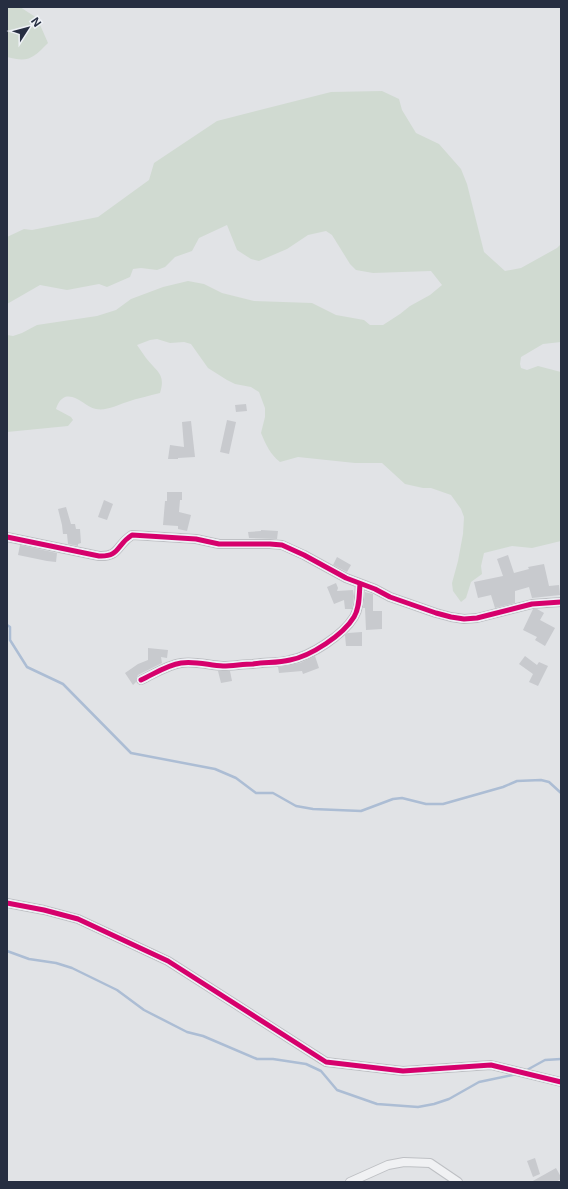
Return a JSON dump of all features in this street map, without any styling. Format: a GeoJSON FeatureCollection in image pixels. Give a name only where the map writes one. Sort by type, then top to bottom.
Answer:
{"type":"FeatureCollection","features":[{"type":"Feature","properties":{"kind":"street"},"geometry":{"type":"LineString","coordinates":[[7,537],[99,556],[108,556],[113,554],[120,544],[132,535],[196,539],[219,544],[282,545],[360,584],[375,589],[402,602],[436,613],[464,619],[477,618],[532,604],[561,602]]}},
{"type":"Feature","properties":{"kind":"street"},"geometry":{"type":"LineString","coordinates":[[141,680],[179,663],[194,662],[230,666],[289,660],[301,657],[328,642],[346,627],[355,616],[359,604],[360,584]]}},
{"type":"Feature","properties":{"kind":"street"},"geometry":{"type":"LineString","coordinates":[[7,903],[44,910],[78,920],[168,961],[326,1062],[403,1071],[491,1065],[561,1082]]}},
{"type":"Feature","properties":{"kind":"street"},"geometry":{"type":"LineString","coordinates":[[350,1182],[388,1165],[404,1162],[430,1163],[458,1182]]}},
{"type":"Feature","properties":{"kind":"shaded area"},"geometry":{"type":"Polygon","coordinates":[[[7,7],[20,7],[37,18],[48,43],[30,58],[14,59],[7,57],[7,7]]]}},
{"type":"Feature","properties":{"kind":"shaded area"},"geometry":{"type":"Polygon","coordinates":[[[382,91],[399,99],[402,110],[416,133],[439,144],[461,169],[467,184],[484,252],[505,271],[521,268],[557,248],[561,244],[561,342],[543,344],[521,357],[520,364],[521,368],[527,370],[538,366],[561,372],[561,541],[532,548],[512,546],[484,553],[481,566],[482,574],[471,582],[466,598],[461,602],[453,591],[452,583],[463,534],[464,517],[461,509],[451,495],[431,488],[423,488],[405,484],[382,463],[355,463],[298,457],[280,462],[269,449],[261,433],[265,417],[265,408],[259,392],[251,387],[235,384],[208,368],[191,344],[184,342],[170,343],[157,339],[137,345],[161,377],[162,387],[160,393],[100,409],[92,408],[73,397],[65,397],[60,401],[56,409],[71,417],[73,420],[68,426],[7,432],[7,335],[13,336],[22,333],[37,325],[97,316],[116,310],[131,299],[163,287],[188,281],[204,284],[222,293],[254,301],[312,303],[336,315],[364,320],[370,325],[383,325],[410,306],[430,295],[442,285],[431,271],[373,273],[356,270],[350,264],[332,235],[326,231],[308,235],[287,249],[259,261],[251,259],[237,250],[227,225],[199,238],[192,251],[175,257],[165,267],[157,270],[141,268],[133,269],[130,277],[107,287],[99,284],[67,290],[40,285],[7,304],[7,237],[24,229],[32,230],[98,217],[149,180],[154,163],[217,121],[331,92],[382,91]]]}},
{"type":"Feature","properties":{"kind":"building"},"geometry":{"type":"Polygon","coordinates":[[[246,404],[247,411],[236,412],[235,405],[246,404]]]}},
{"type":"Feature","properties":{"kind":"building"},"geometry":{"type":"Polygon","coordinates":[[[227,420],[236,422],[229,454],[220,452],[227,420]]]}},
{"type":"Feature","properties":{"kind":"building"},"geometry":{"type":"Polygon","coordinates":[[[191,421],[195,457],[168,459],[170,445],[184,447],[182,422],[191,421]]]}},
{"type":"Feature","properties":{"kind":"building"},"geometry":{"type":"Polygon","coordinates":[[[167,492],[182,492],[179,512],[191,515],[187,531],[178,529],[178,526],[163,525],[167,492]]]}},
{"type":"Feature","properties":{"kind":"building"},"geometry":{"type":"Polygon","coordinates":[[[104,500],[113,504],[107,520],[98,517],[104,500]]]}},
{"type":"Feature","properties":{"kind":"building"},"geometry":{"type":"Polygon","coordinates":[[[66,507],[71,524],[75,524],[76,529],[80,529],[81,543],[78,544],[78,546],[68,544],[67,534],[63,534],[58,509],[66,507]]]}},
{"type":"Feature","properties":{"kind":"building"},"geometry":{"type":"Polygon","coordinates":[[[261,530],[278,531],[277,539],[249,538],[248,532],[261,530]]]}},
{"type":"Feature","properties":{"kind":"building"},"geometry":{"type":"Polygon","coordinates":[[[20,545],[57,553],[56,562],[18,555],[20,545]]]}},
{"type":"Feature","properties":{"kind":"building"},"geometry":{"type":"Polygon","coordinates":[[[508,555],[514,573],[529,569],[528,567],[544,564],[549,586],[559,585],[560,595],[532,598],[529,587],[515,591],[515,603],[495,608],[491,595],[478,598],[474,582],[503,576],[497,559],[508,555]]]}},
{"type":"Feature","properties":{"kind":"building"},"geometry":{"type":"Polygon","coordinates":[[[337,557],[351,565],[347,572],[333,565],[337,557]]]}},
{"type":"Feature","properties":{"kind":"building"},"geometry":{"type":"Polygon","coordinates":[[[336,583],[338,588],[337,591],[353,590],[354,596],[352,609],[345,609],[344,600],[334,604],[327,587],[336,583]]]}},
{"type":"Feature","properties":{"kind":"building"},"geometry":{"type":"Polygon","coordinates":[[[365,592],[373,594],[373,611],[382,611],[382,629],[366,630],[365,608],[363,608],[365,592]]]}},
{"type":"Feature","properties":{"kind":"building"},"geometry":{"type":"Polygon","coordinates":[[[533,609],[537,609],[544,613],[540,620],[555,628],[545,646],[535,640],[537,637],[523,630],[533,609]]]}},
{"type":"Feature","properties":{"kind":"building"},"geometry":{"type":"Polygon","coordinates":[[[362,632],[362,646],[346,646],[345,635],[348,633],[362,632]]]}},
{"type":"Feature","properties":{"kind":"building"},"geometry":{"type":"Polygon","coordinates":[[[148,648],[168,650],[167,658],[161,657],[162,663],[138,675],[136,682],[133,685],[125,673],[138,664],[148,660],[148,648]]]}},
{"type":"Feature","properties":{"kind":"building"},"geometry":{"type":"Polygon","coordinates":[[[315,656],[319,668],[303,674],[302,671],[279,673],[278,667],[300,663],[315,656]]]}},
{"type":"Feature","properties":{"kind":"building"},"geometry":{"type":"Polygon","coordinates":[[[525,656],[537,665],[539,662],[548,666],[538,686],[529,682],[533,674],[519,664],[525,656]]]}},
{"type":"Feature","properties":{"kind":"building"},"geometry":{"type":"Polygon","coordinates":[[[218,671],[230,671],[232,681],[221,683],[218,671]]]}},
{"type":"Feature","properties":{"kind":"building"},"geometry":{"type":"Polygon","coordinates":[[[535,1158],[540,1174],[533,1177],[527,1161],[535,1158]]]}},
{"type":"Feature","properties":{"kind":"building"},"geometry":{"type":"Polygon","coordinates":[[[556,1168],[561,1179],[556,1182],[531,1182],[556,1168]]]}},
{"type":"Feature","properties":{"kind":"waterway"},"geometry":{"type":"LineString","coordinates":[[7,625],[10,627],[10,640],[27,667],[63,684],[131,753],[215,769],[236,778],[256,793],[273,793],[296,806],[313,809],[361,811],[393,799],[402,798],[426,804],[443,804],[503,787],[517,781],[541,780],[549,782],[561,793]]}},
{"type":"Feature","properties":{"kind":"waterway"},"geometry":{"type":"LineString","coordinates":[[7,951],[29,959],[56,963],[72,968],[117,990],[144,1010],[187,1032],[203,1036],[257,1059],[273,1059],[306,1064],[321,1071],[337,1090],[377,1104],[418,1107],[434,1104],[449,1099],[479,1082],[517,1074]]}},
{"type":"Feature","properties":{"kind":"waterway"},"geometry":{"type":"LineString","coordinates":[[525,1071],[545,1060],[561,1059]]}},
{"type":"Feature","properties":{"kind":"cycle path"},"geometry":{"type":"LineString","coordinates":[[7,537],[99,556],[111,555],[132,535],[196,539],[219,544],[282,545],[346,578],[375,589],[390,597],[436,613],[464,619],[477,618],[532,604],[561,602]]}},
{"type":"Feature","properties":{"kind":"cycle path"},"geometry":{"type":"LineString","coordinates":[[141,680],[166,668],[181,663],[191,662],[230,666],[285,661],[298,658],[326,644],[349,624],[357,609],[360,584]]}},
{"type":"Feature","properties":{"kind":"cycle path"},"geometry":{"type":"LineString","coordinates":[[7,903],[44,910],[78,919],[168,961],[326,1062],[403,1071],[491,1065],[561,1082]]}}]}
